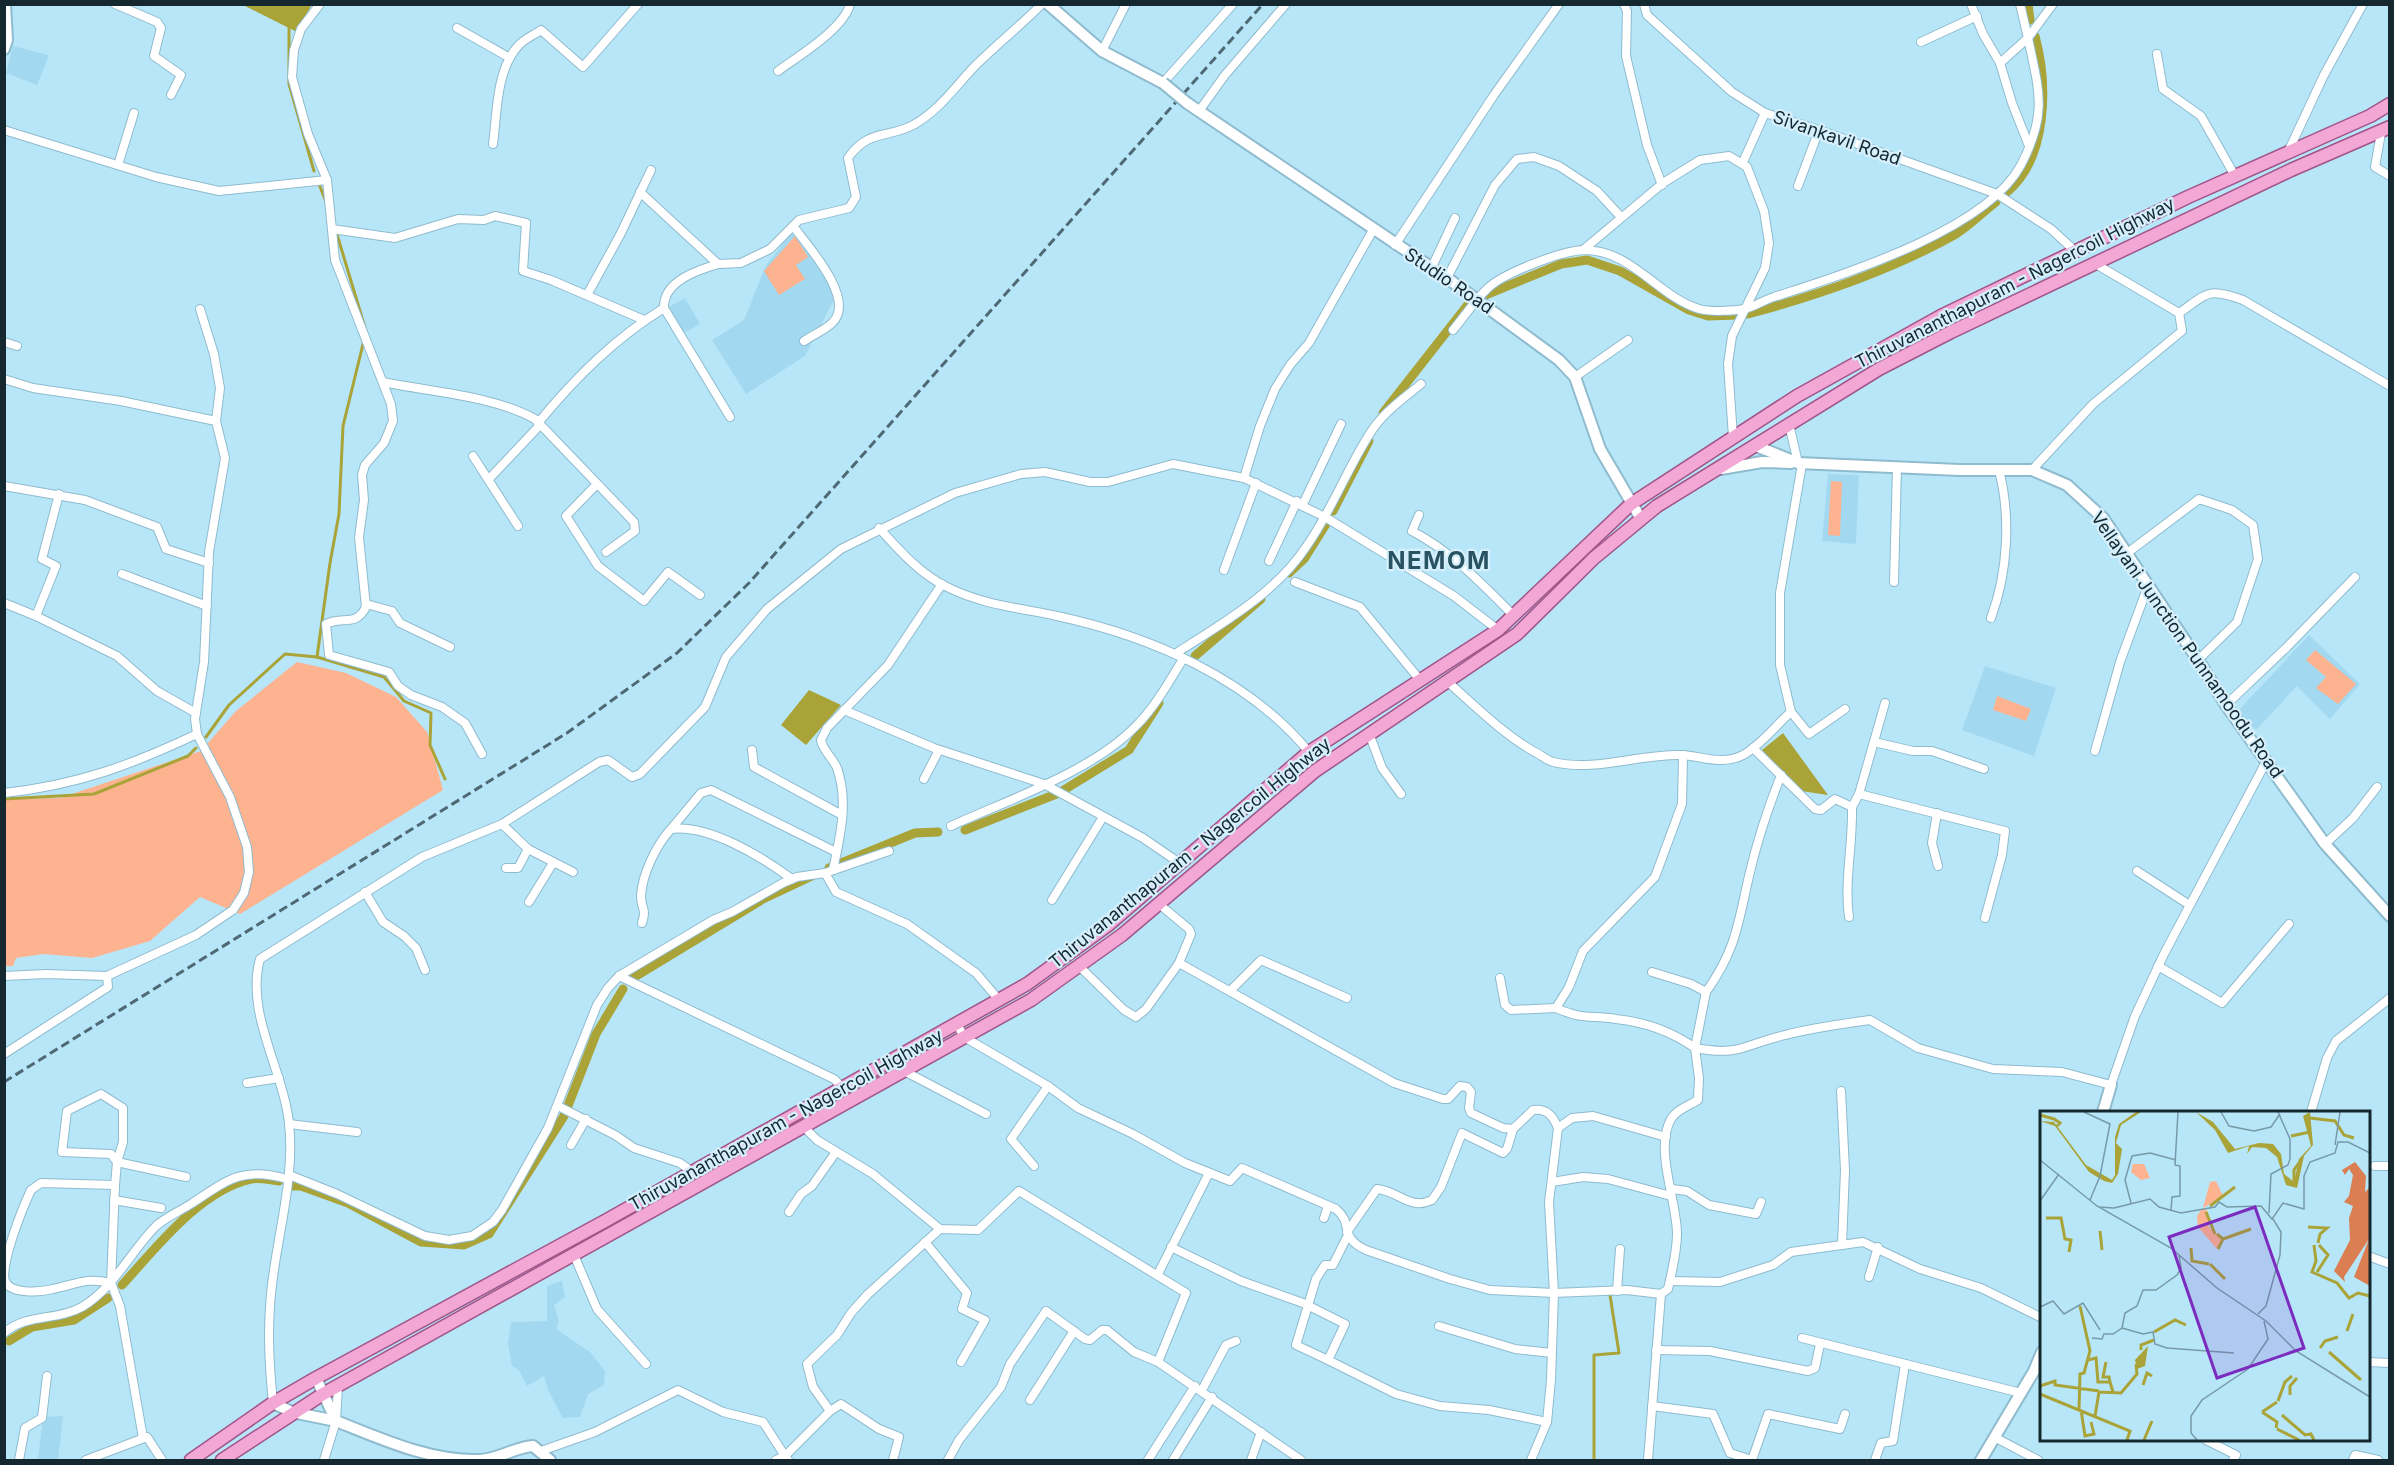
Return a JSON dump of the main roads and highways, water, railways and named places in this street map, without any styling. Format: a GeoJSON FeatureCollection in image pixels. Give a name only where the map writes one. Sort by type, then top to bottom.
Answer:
{"type":"FeatureCollection","features":[{"type":"Feature","properties":{"kind":"main road","name":"Thiruvananthapuram - Nagercoil Highway"},"geometry":{"type":"LineString","coordinates":[[191,1461],[273,1403],[316,1378],[1027,984],[1107,926],[1309,752],[1497,630],[1631,504],[1806,391],[1941,316],[2235,176],[2370,116],[2390,104]]}},
{"type":"Feature","properties":{"kind":"main road","name":"Thiruvananthapuram - Nagercoil Highway"},"geometry":{"type":"LineString","coordinates":[[222,1461],[236,1456],[292,1412],[323,1394],[803,1126],[906,1072],[1031,1000],[1159,904],[1315,771],[1370,736],[1517,634],[1594,558],[1657,506],[1714,470],[1890,364],[2094,263],[2291,170],[2385,130]]}},
{"type":"Feature","properties":{"kind":"main road"},"geometry":{"type":"LineString","coordinates":[[2288,154],[2291,170]]}},
{"type":"Feature","properties":{"kind":"main road"},"geometry":{"type":"LineString","coordinates":[[1744,430],[1756,446]]}},
{"type":"Feature","properties":{"kind":"waterway"},"geometry":{"type":"LineString","coordinates":[[2028,4],[2030,20]]}},
{"type":"Feature","properties":{"kind":"waterway"},"geometry":{"type":"LineString","coordinates":[[289,25],[289,84],[314,171]]}},
{"type":"Feature","properties":{"kind":"waterway"},"geometry":{"type":"LineString","coordinates":[[2007,192],[2021,178],[2030,160],[2041,119],[2042,76],[2035,36]]}},
{"type":"Feature","properties":{"kind":"waterway"},"geometry":{"type":"LineString","coordinates":[[319,184],[326,202]]}},
{"type":"Feature","properties":{"kind":"waterway"},"geometry":{"type":"LineString","coordinates":[[1748,314],[1828,290],[1906,259],[1956,234],[1996,202]]}},
{"type":"Feature","properties":{"kind":"waterway"},"geometry":{"type":"LineString","coordinates":[[336,231],[366,331]]}},
{"type":"Feature","properties":{"kind":"waterway"},"geometry":{"type":"LineString","coordinates":[[1483,296],[1561,264],[1587,260],[1620,271],[1689,310],[1708,316],[1739,315]]}},
{"type":"Feature","properties":{"kind":"waterway"},"geometry":{"type":"LineString","coordinates":[[1383,413],[1470,302]]}},
{"type":"Feature","properties":{"kind":"waterway"},"geometry":{"type":"LineString","coordinates":[[317,657],[339,514],[343,426],[364,340]]}},
{"type":"Feature","properties":{"kind":"waterway"},"geometry":{"type":"LineString","coordinates":[[1333,511],[1369,441]]}},
{"type":"Feature","properties":{"kind":"waterway"},"geometry":{"type":"LineString","coordinates":[[1289,573],[1304,559],[1326,524]]}},
{"type":"Feature","properties":{"kind":"waterway"},"geometry":{"type":"LineString","coordinates":[[1195,656],[1261,599]]}},
{"type":"Feature","properties":{"kind":"waterway"},"geometry":{"type":"LineString","coordinates":[[206,737],[229,705],[285,654],[317,657],[384,677],[404,701],[431,713],[430,745],[445,779]]}},
{"type":"Feature","properties":{"kind":"waterway"},"geometry":{"type":"LineString","coordinates":[[965,830],[1059,793],[1129,750],[1159,703]]}},
{"type":"Feature","properties":{"kind":"waterway"},"geometry":{"type":"LineString","coordinates":[[4,799],[94,794],[188,756],[196,748]]}},
{"type":"Feature","properties":{"kind":"waterway"},"geometry":{"type":"LineString","coordinates":[[829,868],[915,833],[938,832]]}},
{"type":"Feature","properties":{"kind":"waterway"},"geometry":{"type":"LineString","coordinates":[[633,978],[763,899],[814,875]]}},
{"type":"Feature","properties":{"kind":"waterway"},"geometry":{"type":"LineString","coordinates":[[292,1186],[301,1186],[348,1203],[421,1242],[464,1245],[489,1234],[564,1116],[596,1034],[623,989]]}},
{"type":"Feature","properties":{"kind":"waterway"},"geometry":{"type":"LineString","coordinates":[[122,1285],[180,1223],[214,1195],[232,1185],[251,1179],[279,1181]]}},
{"type":"Feature","properties":{"kind":"waterway"},"geometry":{"type":"LineString","coordinates":[[1594,1460],[1594,1355],[1619,1353],[1610,1295]]}},
{"type":"Feature","properties":{"kind":"waterway"},"geometry":{"type":"LineString","coordinates":[[9,1341],[32,1327],[74,1320],[108,1298]]}},
{"type":"Feature","properties":{"kind":"railway"},"geometry":{"type":"LineString","coordinates":[[4,1082],[567,733],[677,653],[749,583],[1263,4]]}},
{"type":"Feature","properties":{"kind":"district","name":"NEMOM"},"geometry":{"type":"Point","coordinates":[1439,561]}}]}
